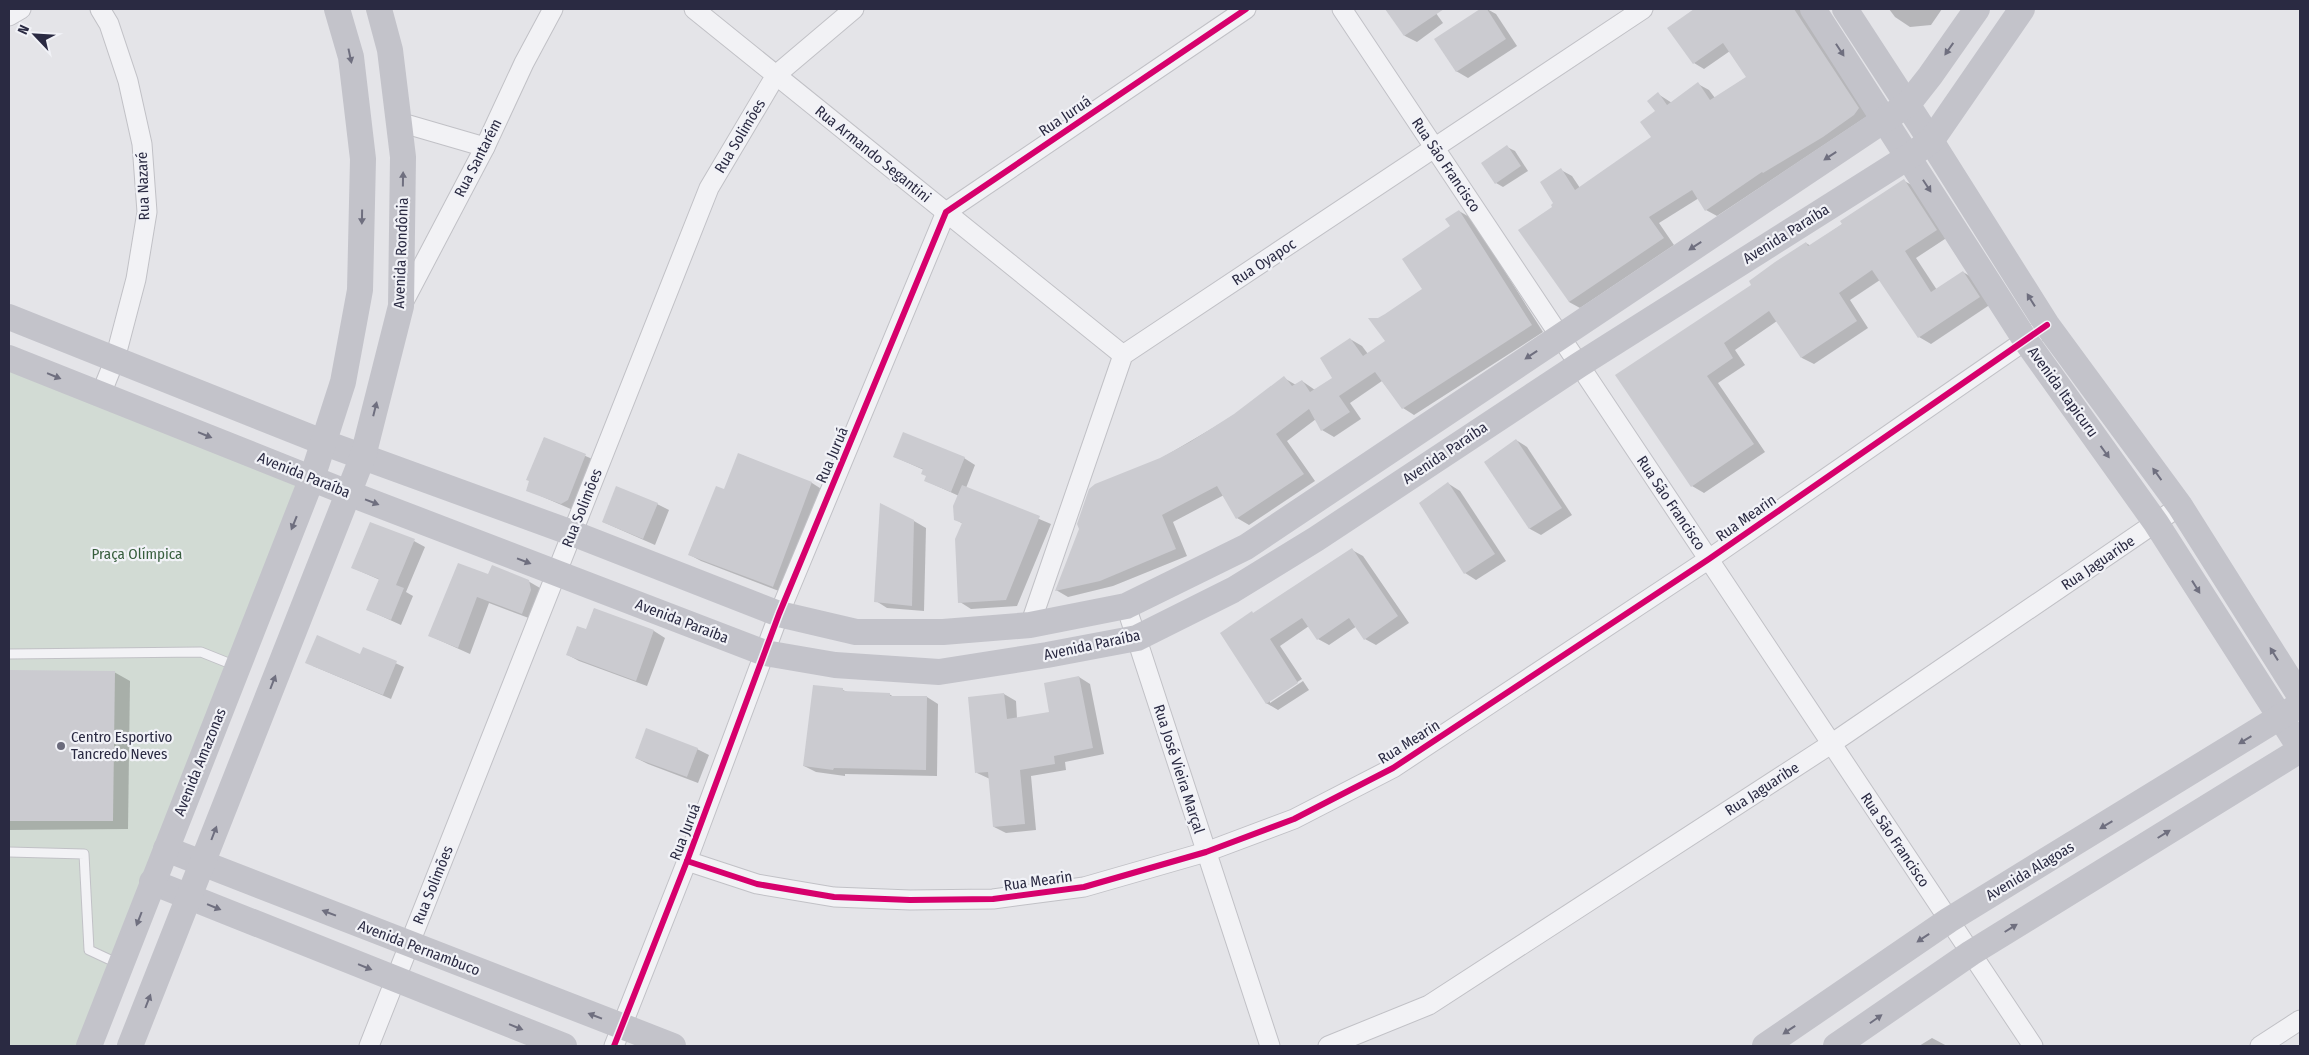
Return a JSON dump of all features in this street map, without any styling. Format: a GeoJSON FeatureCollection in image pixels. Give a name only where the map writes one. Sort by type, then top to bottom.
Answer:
{"type":"FeatureCollection","features":[{"type":"Feature","properties":{"kind":"main road"},"geometry":{"type":"LineString","coordinates":[[312,478],[325,443],[343,382],[360,290],[363,159],[351,57],[337,9]]}},
{"type":"Feature","properties":{"kind":"main road","name":"Avenida Rondônia"},"geometry":{"type":"LineString","coordinates":[[348,493],[363,456],[401,306],[403,157],[390,50],[378,9]]}},
{"type":"Feature","properties":{"kind":"main road","name":"Avenida Itapicuru"},"geometry":{"type":"LineString","coordinates":[[1813,9],[1886,120],[2026,341],[2290,712],[2300,749]]}},
{"type":"Feature","properties":{"kind":"main road","name":"Avenida Itapicuru"},"geometry":{"type":"LineString","coordinates":[[1845,9],[1908,104],[2047,325],[2180,506],[2300,696]]}},
{"type":"Feature","properties":{"kind":"main road","name":"Avenida Paraíba"},"geometry":{"type":"LineString","coordinates":[[9,316],[325,443],[572,533],[779,614],[856,632],[943,632],[1030,625],[1126,606],[1246,547],[1908,104],[1977,9]]}},
{"type":"Feature","properties":{"kind":"main road","name":"Avenida Paraíba"},"geometry":{"type":"LineString","coordinates":[[9,358],[348,493],[765,653],[836,665],[939,672],[1047,655],[1137,638],[1233,590],[1343,521],[1579,365],[1908,157],[1931,141],[2022,9]]}},
{"type":"Feature","properties":{"kind":"main road","name":"Avenida Amazonas"},"geometry":{"type":"LineString","coordinates":[[89,1046],[312,478]]}},
{"type":"Feature","properties":{"kind":"main road"},"geometry":{"type":"LineString","coordinates":[[130,1046],[348,493]]}},
{"type":"Feature","properties":{"kind":"main road"},"geometry":{"type":"LineString","coordinates":[[1325,494],[1343,521]]}},
{"type":"Feature","properties":{"kind":"main road","name":"Avenida Alagoas"},"geometry":{"type":"LineString","coordinates":[[1765,1046],[1949,920],[2290,712]]}},
{"type":"Feature","properties":{"kind":"main road"},"geometry":{"type":"LineString","coordinates":[[1836,1046],[1971,953],[2300,749]]}},
{"type":"Feature","properties":{"kind":"main road","name":"Avenida Pernambuco"},"geometry":{"type":"LineString","coordinates":[[166,849],[410,944],[618,1036],[673,1046]]}},
{"type":"Feature","properties":{"kind":"main road"},"geometry":{"type":"LineString","coordinates":[[152,882],[564,1046]]}},
{"type":"Feature","properties":{"kind":"street"},"geometry":{"type":"LineString","coordinates":[[9,16],[21,9]]}},
{"type":"Feature","properties":{"kind":"street","name":"Rua Nazaré"},"geometry":{"type":"LineString","coordinates":[[100,9],[109,24],[128,81],[142,144],[147,212],[136,279],[115,359],[101,394]]}},
{"type":"Feature","properties":{"kind":"street","name":"Rua Santarém"},"geometry":{"type":"LineString","coordinates":[[401,306],[485,147],[524,63],[553,9]]}},
{"type":"Feature","properties":{"kind":"street","name":"Rua Armando Segantini"},"geometry":{"type":"LineString","coordinates":[[694,9],[1123,355]]}},
{"type":"Feature","properties":{"kind":"street","name":"Rua Solimões"},"geometry":{"type":"LineString","coordinates":[[370,1046],[709,188],[776,75],[854,9]]}},
{"type":"Feature","properties":{"kind":"street","name":"Rua Juruá"},"geometry":{"type":"LineString","coordinates":[[618,1036],[687,861],[779,614],[946,212],[1246,9]]}},
{"type":"Feature","properties":{"kind":"street","name":"Rua São Francisco"},"geometry":{"type":"LineString","coordinates":[[1342,9],[2032,1046]]}},
{"type":"Feature","properties":{"kind":"street","name":"Rua Oyapoc"},"geometry":{"type":"LineString","coordinates":[[1123,355],[1435,149],[1642,9]]}},
{"type":"Feature","properties":{"kind":"street"},"geometry":{"type":"LineString","coordinates":[[399,122],[485,147]]}},
{"type":"Feature","properties":{"kind":"street","name":"Rua Mearin"},"geometry":{"type":"LineString","coordinates":[[687,861],[757,884],[834,897],[993,900],[1084,887],[1206,852],[1294,819],[1393,768],[1708,560],[2047,325]]}},
{"type":"Feature","properties":{"kind":"street"},"geometry":{"type":"LineString","coordinates":[[1030,625],[1123,355]]}},
{"type":"Feature","properties":{"kind":"street","name":"Rua Jaguaribe"},"geometry":{"type":"LineString","coordinates":[[1328,1046],[1429,1005],[1832,744],[2180,506]]}},
{"type":"Feature","properties":{"kind":"street","name":"Rua José Vieira Marçal"},"geometry":{"type":"LineString","coordinates":[[1126,606],[1270,1046]]}},
{"type":"Feature","properties":{"kind":"street"},"geometry":{"type":"LineString","coordinates":[[2260,1046],[2300,1020]]}},
{"type":"Feature","properties":{"kind":"lane"},"geometry":{"type":"LineString","coordinates":[[9,654],[201,652],[238,667]]}},
{"type":"Feature","properties":{"kind":"lane"},"geometry":{"type":"LineString","coordinates":[[9,852],[84,854],[89,950],[121,966]]}},
{"type":"Feature","properties":{"kind":"green space","name":"Praça Olímpica"},"geometry":{"type":"Polygon","coordinates":[[[9,363],[304,483],[81,1046],[9,1046],[9,363]]]}},
{"type":"Feature","properties":{"kind":"building"},"geometry":{"type":"Polygon","coordinates":[[[1385,9],[1444,9],[1404,36],[1385,9]]]}},
{"type":"Feature","properties":{"kind":"building"},"geometry":{"type":"Polygon","coordinates":[[[1480,9],[1487,9],[1506,39],[1456,72],[1434,39],[1480,9]]]}},
{"type":"Feature","properties":{"kind":"building"},"geometry":{"type":"Polygon","coordinates":[[[1694,9],[1794,9],[1859,108],[1854,115],[1823,137],[1762,172],[1705,211],[1692,190],[1649,217],[1664,238],[1569,302],[1518,230],[1552,207],[1553,203],[1540,182],[1561,168],[1575,190],[1651,137],[1640,122],[1655,111],[1647,101],[1658,92],[1667,105],[1698,82],[1710,100],[1746,77],[1723,43],[1693,64],[1667,28],[1694,9]]]}},
{"type":"Feature","properties":{"kind":"building"},"geometry":{"type":"Polygon","coordinates":[[[1507,145],[1521,166],[1495,184],[1481,163],[1507,145]]]}},
{"type":"Feature","properties":{"kind":"building"},"geometry":{"type":"Polygon","coordinates":[[[1904,179],[1937,230],[1905,251],[1931,292],[1963,271],[1980,297],[1918,338],[1872,270],[1839,293],[1857,321],[1801,358],[1769,311],[1724,343],[1733,358],[1707,376],[1754,444],[1691,487],[1615,375],[1751,285],[1749,281],[1775,262],[1806,242],[1808,246],[1842,224],[1840,221],[1904,179]]]}},
{"type":"Feature","properties":{"kind":"building"},"geometry":{"type":"Polygon","coordinates":[[[1459,210],[1532,325],[1402,409],[1375,372],[1339,396],[1350,412],[1321,431],[1309,409],[1276,434],[1304,474],[1236,519],[1217,486],[1162,515],[1176,549],[1100,581],[1055,591],[1079,529],[1077,524],[1089,489],[1095,484],[1160,458],[1190,442],[1234,414],[1284,376],[1292,386],[1302,380],[1310,392],[1332,378],[1320,358],[1350,338],[1363,356],[1385,341],[1368,318],[1378,318],[1422,289],[1402,259],[1450,226],[1445,219],[1459,210]]]}},
{"type":"Feature","properties":{"kind":"building"},"geometry":{"type":"Polygon","coordinates":[[[903,432],[965,457],[951,492],[924,481],[926,476],[921,474],[923,469],[893,457],[903,432]]]}},
{"type":"Feature","properties":{"kind":"building"},"geometry":{"type":"Polygon","coordinates":[[[544,437],[586,454],[568,500],[561,504],[526,491],[529,481],[526,480],[544,437]]]}},
{"type":"Feature","properties":{"kind":"building"},"geometry":{"type":"Polygon","coordinates":[[[1516,439],[1562,508],[1529,529],[1484,462],[1516,439]]]}},
{"type":"Feature","properties":{"kind":"building"},"geometry":{"type":"Polygon","coordinates":[[[738,453],[812,482],[773,587],[688,555],[716,486],[724,489],[738,453]]]}},
{"type":"Feature","properties":{"kind":"building"},"geometry":{"type":"Polygon","coordinates":[[[1448,482],[1495,554],[1464,574],[1419,503],[1448,482]]]}},
{"type":"Feature","properties":{"kind":"building"},"geometry":{"type":"Polygon","coordinates":[[[962,485],[1040,516],[1006,600],[958,603],[955,539],[962,523],[954,520],[953,506],[962,485]]]}},
{"type":"Feature","properties":{"kind":"building"},"geometry":{"type":"Polygon","coordinates":[[[616,486],[658,503],[643,539],[602,522],[616,486]]]}},
{"type":"Feature","properties":{"kind":"building"},"geometry":{"type":"Polygon","coordinates":[[[880,503],[914,520],[912,606],[874,602],[880,503]]]}},
{"type":"Feature","properties":{"kind":"building"},"geometry":{"type":"Polygon","coordinates":[[[370,522],[415,539],[396,585],[404,588],[391,620],[366,610],[379,579],[351,568],[370,522]]]}},
{"type":"Feature","properties":{"kind":"building"},"geometry":{"type":"Polygon","coordinates":[[[1352,548],[1398,616],[1364,640],[1349,618],[1317,640],[1302,618],[1270,639],[1298,683],[1266,704],[1220,633],[1352,548]]]}},
{"type":"Feature","properties":{"kind":"building"},"geometry":{"type":"Polygon","coordinates":[[[458,563],[488,574],[492,565],[529,580],[531,590],[522,614],[477,597],[458,648],[428,636],[458,563]]]}},
{"type":"Feature","properties":{"kind":"building"},"geometry":{"type":"Polygon","coordinates":[[[594,608],[654,630],[636,681],[566,655],[577,626],[586,629],[594,608]]]}},
{"type":"Feature","properties":{"kind":"building"},"geometry":{"type":"Polygon","coordinates":[[[317,635],[360,654],[363,647],[397,661],[383,695],[305,663],[317,635]]]}},
{"type":"Feature","properties":{"kind":"building","name":"Centro Esportivo Tancredo Neves"},"geometry":{"type":"Polygon","coordinates":[[[9,670],[115,671],[113,821],[9,821],[9,670]]]}},
{"type":"Feature","properties":{"kind":"building"},"geometry":{"type":"Polygon","coordinates":[[[1079,676],[1093,748],[1054,756],[1055,764],[1020,770],[1025,824],[993,827],[988,772],[975,773],[968,697],[1004,693],[1007,719],[1049,712],[1044,683],[1079,676]]]}},
{"type":"Feature","properties":{"kind":"building"},"geometry":{"type":"Polygon","coordinates":[[[813,685],[843,688],[843,691],[890,693],[890,696],[927,696],[926,770],[834,768],[833,770],[803,766],[813,685]]]}},
{"type":"Feature","properties":{"kind":"building"},"geometry":{"type":"Polygon","coordinates":[[[646,728],[698,748],[687,777],[635,758],[646,728]]]}},
{"type":"Feature","properties":{"kind":"cycle path"},"geometry":{"type":"LineString","coordinates":[[614,1046],[687,861],[779,614],[946,212],[1246,9]]}},
{"type":"Feature","properties":{"kind":"cycle path"},"geometry":{"type":"LineString","coordinates":[[687,861],[757,884],[834,897],[910,900],[993,899],[1084,887],[1206,852],[1294,819],[1393,768],[1709,559],[2047,325]]}},
{"type":"Feature","properties":{"kind":"place","name":"Centro Esportivo Tancredo Neves"},"geometry":{"type":"Point","coordinates":[61,746]}}]}
